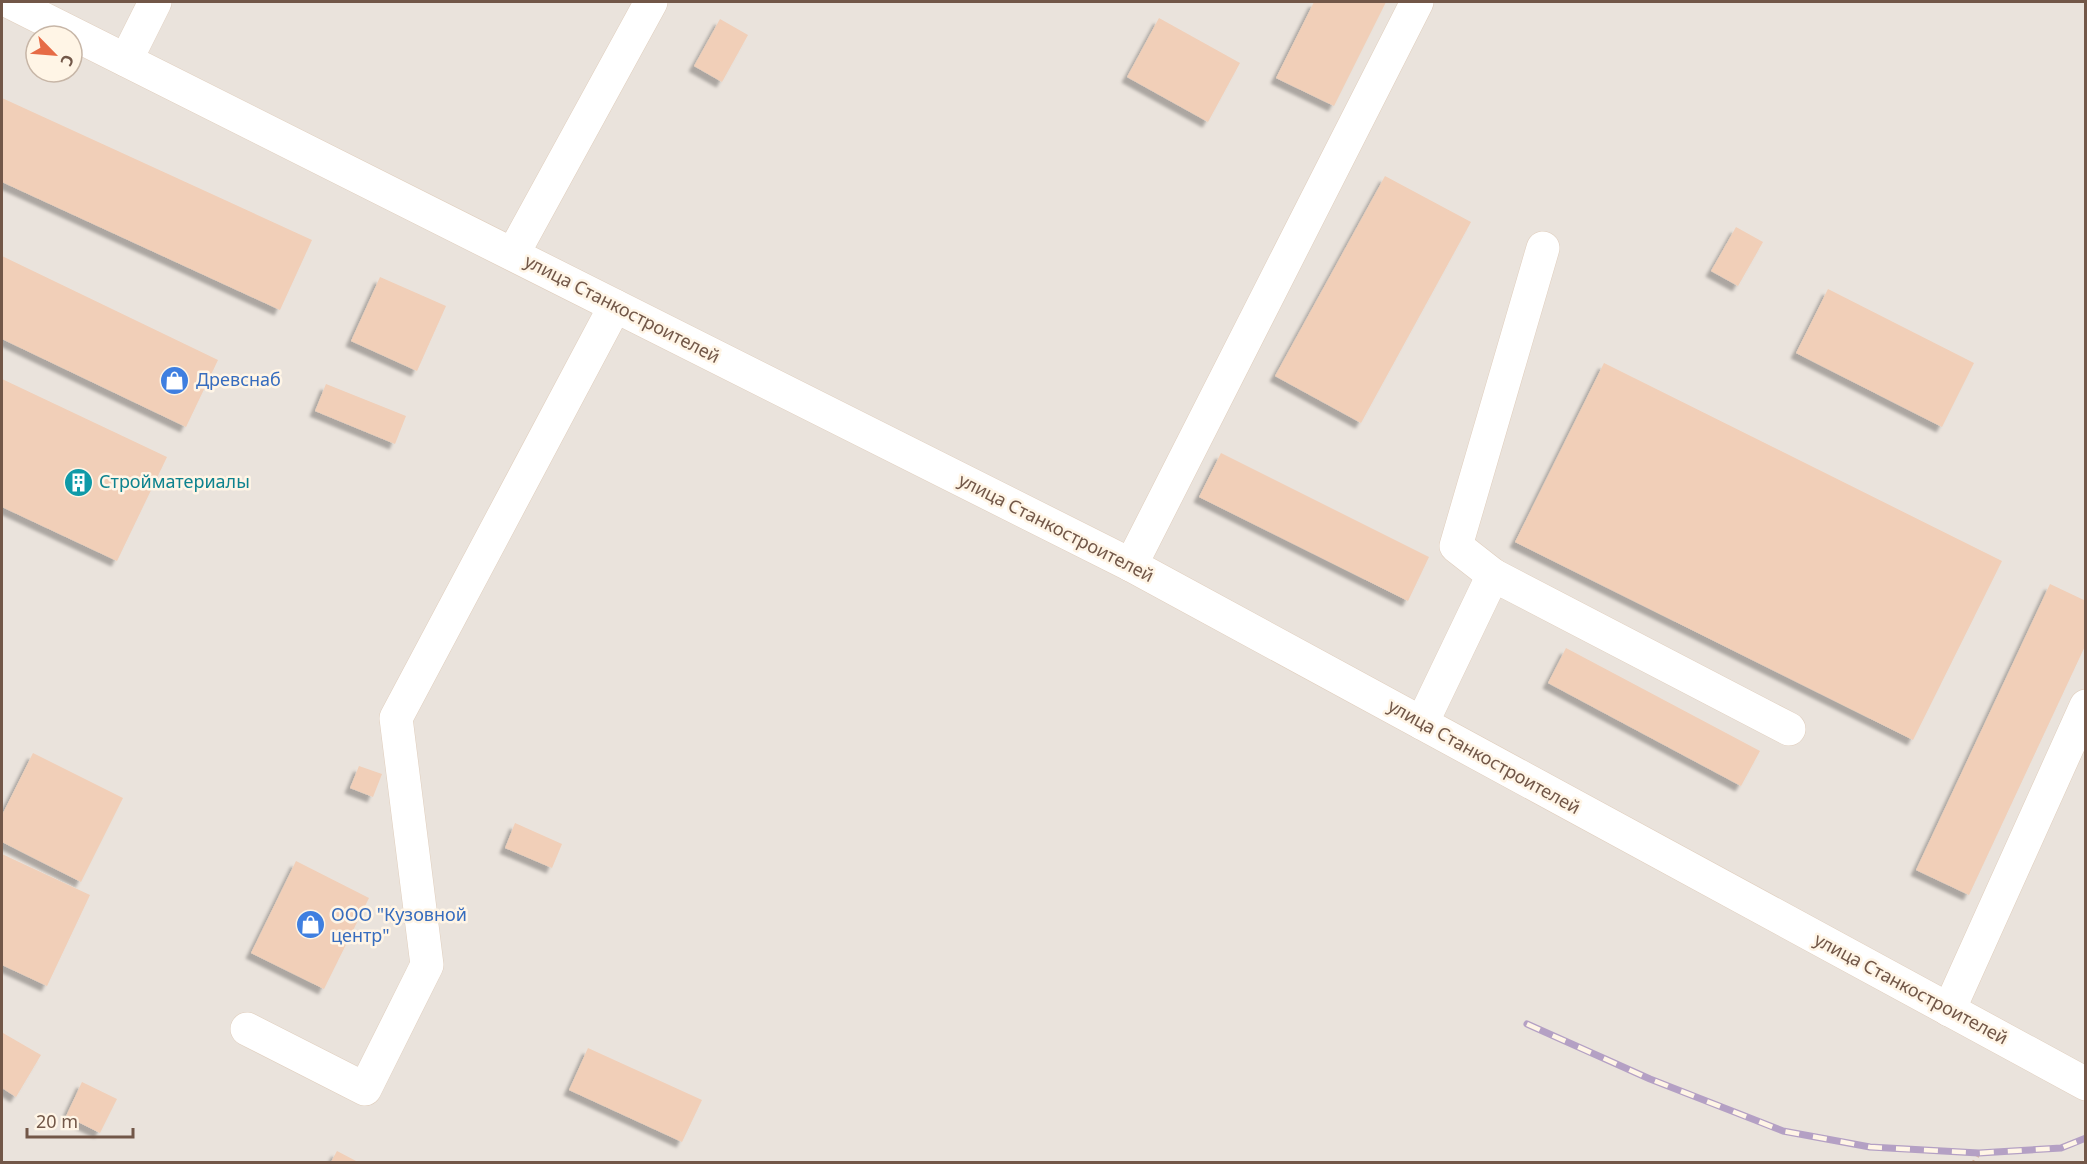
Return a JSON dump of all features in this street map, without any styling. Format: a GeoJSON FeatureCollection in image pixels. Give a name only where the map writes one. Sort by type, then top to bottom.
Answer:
{"type":"FeatureCollection","features":[{"type":"Feature","properties":{"kind":"lane","name":"улица Станкостроителей"},"geometry":{"type":"LineString","coordinates":[[10,2],[1131,565],[2085,1084]]}},
{"type":"Feature","properties":{"kind":"lane"},"geometry":{"type":"LineString","coordinates":[[126,60],[155,2]]}},
{"type":"Feature","properties":{"kind":"lane"},"geometry":{"type":"LineString","coordinates":[[513,254],[651,2]]}},
{"type":"Feature","properties":{"kind":"lane"},"geometry":{"type":"LineString","coordinates":[[1131,565],[1416,2]]}},
{"type":"Feature","properties":{"kind":"lane"},"geometry":{"type":"LineString","coordinates":[[1543,248],[1456,546],[1493,575],[1789,729]]}},
{"type":"Feature","properties":{"kind":"lane"},"geometry":{"type":"LineString","coordinates":[[247,1029],[365,1089],[427,964],[396,718],[615,306]]}},
{"type":"Feature","properties":{"kind":"lane"},"geometry":{"type":"LineString","coordinates":[[1422,723],[1493,575]]}},
{"type":"Feature","properties":{"kind":"lane"},"geometry":{"type":"LineString","coordinates":[[1949,1010],[2085,706]]}},
{"type":"Feature","properties":{"kind":"path"},"geometry":{"type":"LineString","coordinates":[[1974,1162],[1979,1153]]}},
{"type":"Feature","properties":{"kind":"shaded area"},"geometry":{"type":"Polygon","coordinates":[[[2,2],[2085,2],[2086,1156],[2082,1162],[2,1162],[2,2]]]}},
{"type":"Feature","properties":{"kind":"building"},"geometry":{"type":"Polygon","coordinates":[[[1314,2],[1386,2],[1334,106],[1276,78],[1314,2]]]}},
{"type":"Feature","properties":{"kind":"building"},"geometry":{"type":"Polygon","coordinates":[[[1159,18],[1240,63],[1208,122],[1127,77],[1159,18]]]}},
{"type":"Feature","properties":{"kind":"building"},"geometry":{"type":"Polygon","coordinates":[[[720,19],[748,35],[722,82],[694,66],[720,19]]]}},
{"type":"Feature","properties":{"kind":"building"},"geometry":{"type":"Polygon","coordinates":[[[2,98],[312,240],[280,310],[2,182],[2,98]]]}},
{"type":"Feature","properties":{"kind":"building"},"geometry":{"type":"Polygon","coordinates":[[[1385,176],[1471,222],[1361,423],[1275,376],[1385,176]]]}},
{"type":"Feature","properties":{"kind":"building"},"geometry":{"type":"Polygon","coordinates":[[[1736,227],[1763,242],[1738,286],[1711,271],[1736,227]]]}},
{"type":"Feature","properties":{"kind":"building"},"geometry":{"type":"Polygon","coordinates":[[[2,256],[218,360],[186,427],[2,339],[2,256]]]}},
{"type":"Feature","properties":{"kind":"building"},"geometry":{"type":"Polygon","coordinates":[[[380,277],[446,306],[417,371],[351,341],[380,277]]]}},
{"type":"Feature","properties":{"kind":"building"},"geometry":{"type":"Polygon","coordinates":[[[1828,289],[1974,363],[1942,427],[1796,353],[1828,289]]]}},
{"type":"Feature","properties":{"kind":"building"},"geometry":{"type":"Polygon","coordinates":[[[1604,363],[2002,561],[1913,740],[1515,542],[1604,363]]]}},
{"type":"Feature","properties":{"kind":"building","name":"Стройматериалы"},"geometry":{"type":"Polygon","coordinates":[[[2,379],[167,457],[117,561],[2,507],[2,379]]]}},
{"type":"Feature","properties":{"kind":"building"},"geometry":{"type":"Polygon","coordinates":[[[326,384],[406,416],[395,444],[315,411],[326,384]]]}},
{"type":"Feature","properties":{"kind":"building"},"geometry":{"type":"Polygon","coordinates":[[[1221,453],[1429,557],[1408,601],[1199,497],[1221,453]]]}},
{"type":"Feature","properties":{"kind":"building"},"geometry":{"type":"Polygon","coordinates":[[[2050,584],[2086,601],[2086,644],[1969,895],[1916,870],[2050,584]]]}},
{"type":"Feature","properties":{"kind":"building"},"geometry":{"type":"Polygon","coordinates":[[[1566,648],[1760,751],[1741,786],[1548,683],[1566,648]]]}},
{"type":"Feature","properties":{"kind":"building"},"geometry":{"type":"Polygon","coordinates":[[[33,753],[123,798],[81,882],[2,842],[2,815],[33,753]]]}},
{"type":"Feature","properties":{"kind":"building"},"geometry":{"type":"Polygon","coordinates":[[[359,766],[382,774],[373,797],[350,788],[359,766]]]}},
{"type":"Feature","properties":{"kind":"building"},"geometry":{"type":"Polygon","coordinates":[[[515,823],[562,844],[552,868],[505,848],[515,823]]]}},
{"type":"Feature","properties":{"kind":"building"},"geometry":{"type":"Polygon","coordinates":[[[2,854],[90,895],[47,986],[2,965],[2,854]]]}},
{"type":"Feature","properties":{"kind":"building","name":"ООО \"Кузовной центр\""},"geometry":{"type":"Polygon","coordinates":[[[296,861],[369,898],[324,989],[251,953],[296,861]]]}},
{"type":"Feature","properties":{"kind":"building"},"geometry":{"type":"Polygon","coordinates":[[[3,1033],[41,1055],[16,1097],[2,1088],[3,1033]]]}},
{"type":"Feature","properties":{"kind":"building"},"geometry":{"type":"Polygon","coordinates":[[[588,1048],[702,1100],[682,1142],[569,1090],[588,1048]]]}},
{"type":"Feature","properties":{"kind":"building"},"geometry":{"type":"Polygon","coordinates":[[[82,1082],[117,1099],[100,1133],[66,1116],[82,1082]]]}},
{"type":"Feature","properties":{"kind":"building"},"geometry":{"type":"Polygon","coordinates":[[[337,1151],[358,1162],[331,1162],[337,1151]]]}},
{"type":"Feature","properties":{"kind":"railway"},"geometry":{"type":"LineString","coordinates":[[1527,1024],[1650,1079],[1783,1131],[1870,1147],[1979,1153],[2061,1148],[2086,1138]]}},
{"type":"Feature","properties":{"kind":"place","name":"Древснаб"},"geometry":{"type":"Point","coordinates":[175,380]}},
{"type":"Feature","properties":{"kind":"place","name":"Стройматериалы"},"geometry":{"type":"Point","coordinates":[78,482]}},
{"type":"Feature","properties":{"kind":"place","name":"ООО \"Кузовной центр\""},"geometry":{"type":"Point","coordinates":[310,925]}}]}
